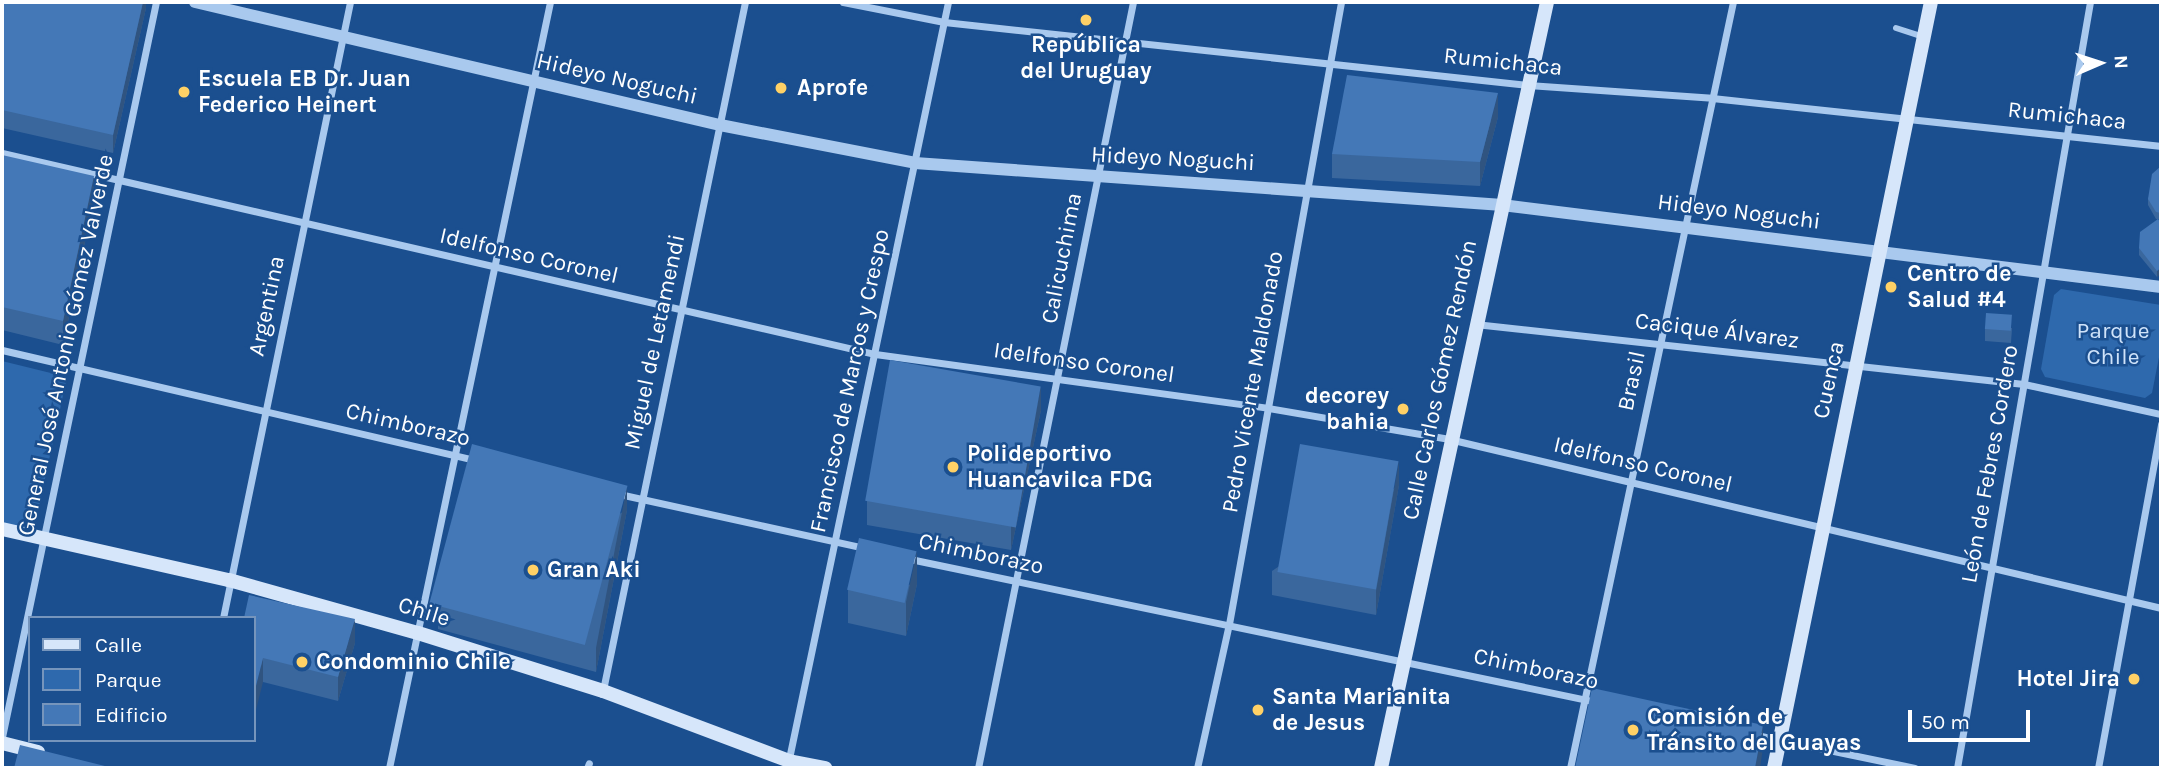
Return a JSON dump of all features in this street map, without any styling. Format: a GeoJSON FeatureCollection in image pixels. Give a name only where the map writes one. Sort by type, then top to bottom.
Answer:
{"type":"FeatureCollection","features":[{"type":"Feature","properties":{"kind":"main road","name":"Calle Carlos Gómez Rendón"},"geometry":{"type":"LineString","coordinates":[[1381,768],[1449,439],[1546,2]]}},
{"type":"Feature","properties":{"kind":"main road","name":"Cuenca"},"geometry":{"type":"LineString","coordinates":[[1774,768],[1931,2]]}},
{"type":"Feature","properties":{"kind":"main road","name":"Chile"},"geometry":{"type":"LineString","coordinates":[[2,529],[229,580],[416,639],[603,691],[788,765],[825,768]]}},
{"type":"Feature","properties":{"kind":"main road"},"geometry":{"type":"LineString","coordinates":[[2,740],[52,755]]}},
{"type":"Feature","properties":{"kind":"street","name":"General José Antonio Gómez Valverde"},"geometry":{"type":"LineString","coordinates":[[29,616],[156,2]]}},
{"type":"Feature","properties":{"kind":"street","name":"Hideyo Noguchi"},"geometry":{"type":"LineString","coordinates":[[195,2],[720,125],[915,163],[1307,188],[1502,205],[2161,287]]}},
{"type":"Feature","properties":{"kind":"street","name":"Argentina"},"geometry":{"type":"LineString","coordinates":[[223,616],[350,2]]}},
{"type":"Feature","properties":{"kind":"street"},"geometry":{"type":"LineString","coordinates":[[389,768],[550,2]]}},
{"type":"Feature","properties":{"kind":"street","name":"Miguel de Letamendi"},"geometry":{"type":"LineString","coordinates":[[603,691],[745,2]]}},
{"type":"Feature","properties":{"kind":"street","name":"Rumichaca"},"geometry":{"type":"LineString","coordinates":[[843,2],[944,22],[1126,39],[1528,85],[1712,98],[1907,120],[2067,133],[2161,146]]}},
{"type":"Feature","properties":{"kind":"street","name":"Francisco de Marcos y Crespo"},"geometry":{"type":"LineString","coordinates":[[788,765],[948,2]]}},
{"type":"Feature","properties":{"kind":"street","name":"Calicuchima"},"geometry":{"type":"LineString","coordinates":[[978,768],[1133,2]]}},
{"type":"Feature","properties":{"kind":"street","name":"Pedro Vicente Maldonado"},"geometry":{"type":"LineString","coordinates":[[1197,768],[1229,624],[1341,2]]}},
{"type":"Feature","properties":{"kind":"street","name":"Brasil"},"geometry":{"type":"LineString","coordinates":[[1570,768],[1733,2]]}},
{"type":"Feature","properties":{"kind":"street","name":"León de Febres Cordero"},"geometry":{"type":"LineString","coordinates":[[1957,768],[2090,2]]}},
{"type":"Feature","properties":{"kind":"street"},"geometry":{"type":"LineString","coordinates":[[1896,28],[1924,37]]}},
{"type":"Feature","properties":{"kind":"street","name":"Idelfonso Coronel"},"geometry":{"type":"LineString","coordinates":[[2,153],[495,269],[875,354],[1268,408],[1449,439],[2161,608]]}},
{"type":"Feature","properties":{"kind":"street","name":"Cacique Álvarez"},"geometry":{"type":"LineString","coordinates":[[1474,324],[2024,384],[2161,414]]}},
{"type":"Feature","properties":{"kind":"street","name":"Chimborazo"},"geometry":{"type":"LineString","coordinates":[[2,350],[482,462]]}},
{"type":"Feature","properties":{"kind":"street"},"geometry":{"type":"LineString","coordinates":[[2098,768],[2131,601],[2161,424]]}},
{"type":"Feature","properties":{"kind":"street"},"geometry":{"type":"LineString","coordinates":[[602,490],[875,551]]}},
{"type":"Feature","properties":{"kind":"street","name":"Chimborazo"},"geometry":{"type":"LineString","coordinates":[[901,557],[1610,705]]}},
{"type":"Feature","properties":{"kind":"street","name":"General José Antonio Gómez Valverde"},"geometry":{"type":"LineString","coordinates":[[2,740],[28,619]]}},
{"type":"Feature","properties":{"kind":"street"},"geometry":{"type":"LineString","coordinates":[[1740,732],[1915,768]]}},
{"type":"Feature","properties":{"kind":"green space","name":"Parque Chile"},"geometry":{"type":"Polygon","coordinates":[[[2061,289],[2161,305],[2161,347],[2152,393],[2145,398],[2045,377],[2041,369],[2054,295],[2061,289]]]}},
{"type":"Feature","properties":{"kind":"green space"},"geometry":{"type":"Polygon","coordinates":[[[2,361],[67,377],[33,534],[2,525],[2,361]]]}},
{"type":"Feature","properties":{"kind":"building"},"geometry":{"type":"Polygon","coordinates":[[[2,2],[143,2],[113,135],[2,110],[2,2]]]}},
{"type":"Feature","properties":{"kind":"building"},"geometry":{"type":"Polygon","coordinates":[[[1347,75],[1498,93],[1480,162],[1332,154],[1347,75]]]}},
{"type":"Feature","properties":{"kind":"building"},"geometry":{"type":"Polygon","coordinates":[[[2,155],[94,176],[63,321],[2,307],[2,155]]]}},
{"type":"Feature","properties":{"kind":"building"},"geometry":{"type":"Polygon","coordinates":[[[2161,166],[2161,213],[2156,212],[2148,199],[2152,174],[2161,166]]]}},
{"type":"Feature","properties":{"kind":"building"},"geometry":{"type":"Polygon","coordinates":[[[2158,219],[2161,223],[2161,268],[2157,271],[2139,248],[2140,232],[2158,219]]]}},
{"type":"Feature","properties":{"kind":"building"},"geometry":{"type":"Polygon","coordinates":[[[1986,313],[2012,315],[2011,331],[1985,329],[1986,313]]]}},
{"type":"Feature","properties":{"kind":"building","name":"Polideportivo Huancavilca FDG"},"geometry":{"type":"Polygon","coordinates":[[[890,360],[1041,387],[1016,527],[865,501],[890,360]]]}},
{"type":"Feature","properties":{"kind":"building","name":"Gran Aki"},"geometry":{"type":"Polygon","coordinates":[[[472,444],[628,486],[585,645],[429,603],[472,444]]]}},
{"type":"Feature","properties":{"kind":"building"},"geometry":{"type":"Polygon","coordinates":[[[1300,444],[1398,461],[1376,589],[1277,572],[1300,444]]]}},
{"type":"Feature","properties":{"kind":"building"},"geometry":{"type":"Polygon","coordinates":[[[859,538],[916,551],[905,603],[847,590],[859,538]]]}},
{"type":"Feature","properties":{"kind":"building"},"geometry":{"type":"Polygon","coordinates":[[[249,595],[355,619],[338,677],[263,658],[256,686],[256,616],[244,616],[249,595]]]}},
{"type":"Feature","properties":{"kind":"building","name":"Comisión de Tránsito del Guayas"},"geometry":{"type":"Polygon","coordinates":[[[1592,688],[1763,725],[1755,768],[1575,768],[1592,688]]]}},
{"type":"Feature","properties":{"kind":"building"},"geometry":{"type":"Polygon","coordinates":[[[20,745],[113,768],[14,768],[20,745]]]}},
{"type":"Feature","properties":{"kind":"place","name":"República del Uruguay"},"geometry":{"type":"Point","coordinates":[1086,20]}},
{"type":"Feature","properties":{"kind":"place","name":"Aprofe"},"geometry":{"type":"Point","coordinates":[781,88]}},
{"type":"Feature","properties":{"kind":"place","name":"Escuela EB Dr. Juan Federico Heinert"},"geometry":{"type":"Point","coordinates":[184,92]}},
{"type":"Feature","properties":{"kind":"place","name":"Centro de Salud #4"},"geometry":{"type":"Point","coordinates":[1891,287]}},
{"type":"Feature","properties":{"kind":"place","name":"decorey bahia"},"geometry":{"type":"Point","coordinates":[1403,409]}},
{"type":"Feature","properties":{"kind":"place","name":"Polideportivo Huancavilca FDG"},"geometry":{"type":"Point","coordinates":[953,467]}},
{"type":"Feature","properties":{"kind":"place","name":"Gran Aki"},"geometry":{"type":"Point","coordinates":[533,570]}},
{"type":"Feature","properties":{"kind":"place","name":"Condominio Chile"},"geometry":{"type":"Point","coordinates":[302,662]}},
{"type":"Feature","properties":{"kind":"place","name":"Hotel Jira"},"geometry":{"type":"Point","coordinates":[2134,679]}},
{"type":"Feature","properties":{"kind":"place","name":"Santa Marianita de Jesus"},"geometry":{"type":"Point","coordinates":[1258,710]}},
{"type":"Feature","properties":{"kind":"place","name":"Comisión de Tránsito del Guayas"},"geometry":{"type":"Point","coordinates":[1633,730]}}]}
